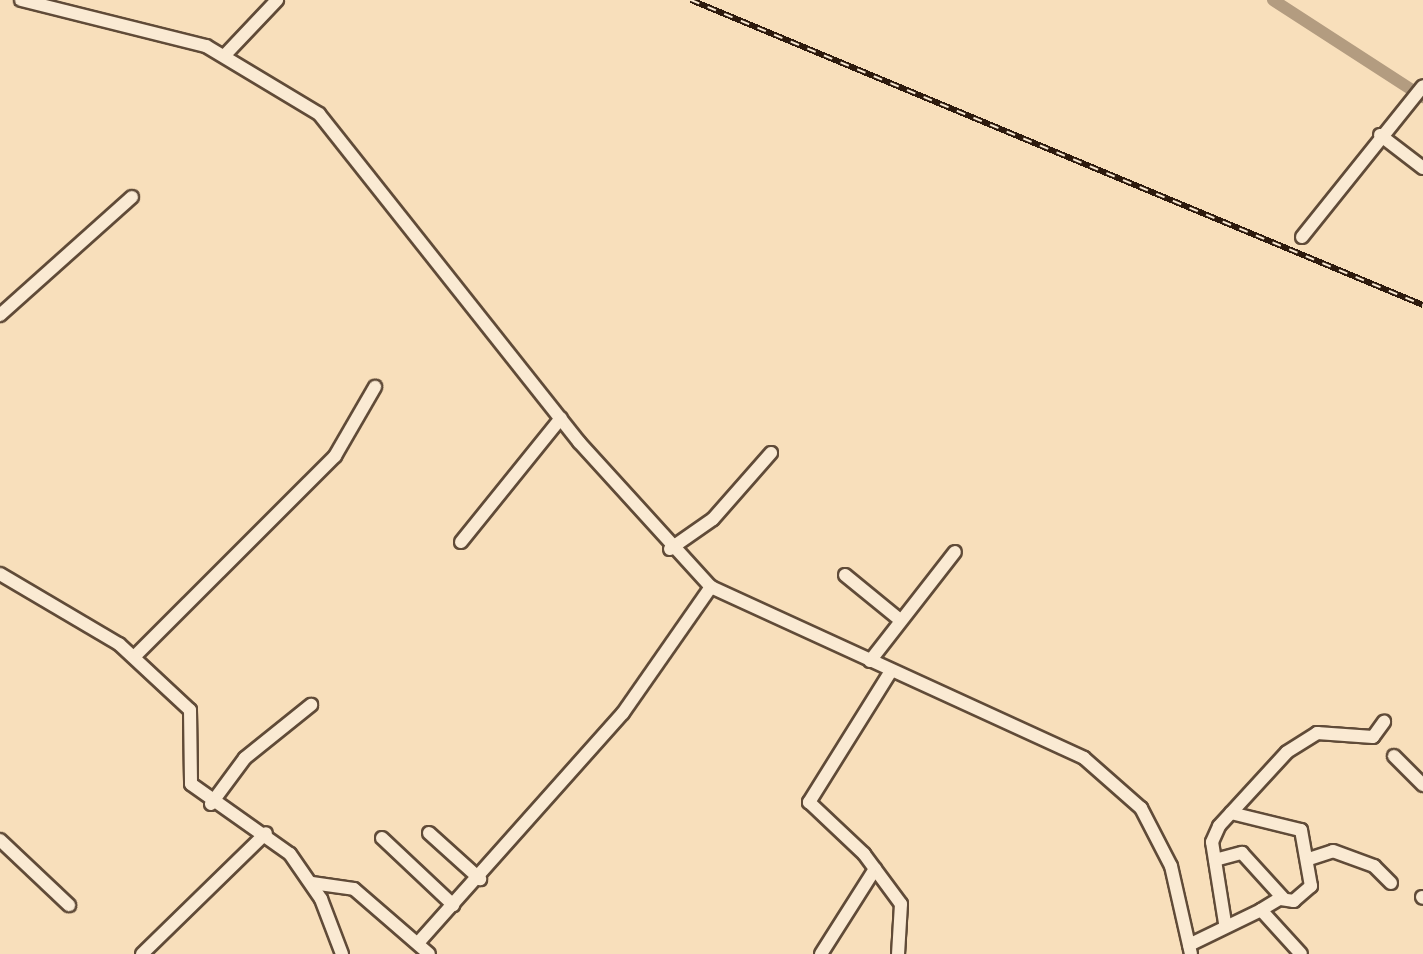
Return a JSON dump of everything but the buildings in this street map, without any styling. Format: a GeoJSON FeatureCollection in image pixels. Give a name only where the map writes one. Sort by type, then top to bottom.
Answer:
{"type":"FeatureCollection","features":[{"type":"Feature","properties":{"kind":"street"},"geometry":{"type":"LineString","coordinates":[[21,0],[229,50],[319,114],[561,418],[711,587],[872,657],[891,671],[1084,758],[1141,808],[1171,866],[1190,949],[1225,923],[1283,898]]}},
{"type":"Feature","properties":{"kind":"street"},"geometry":{"type":"LineString","coordinates":[[229,50],[277,0]]}},
{"type":"Feature","properties":{"kind":"street"},"geometry":{"type":"LineString","coordinates":[[1302,237],[1380,135],[1423,86]]}},
{"type":"Feature","properties":{"kind":"street"},"geometry":{"type":"LineString","coordinates":[[1380,135],[1423,168]]}},
{"type":"Feature","properties":{"kind":"street"},"geometry":{"type":"LineString","coordinates":[[0,315],[132,197]]}},
{"type":"Feature","properties":{"kind":"street"},"geometry":{"type":"LineString","coordinates":[[135,656],[335,456],[375,387]]}},
{"type":"Feature","properties":{"kind":"street"},"geometry":{"type":"LineString","coordinates":[[461,542],[561,418]]}},
{"type":"Feature","properties":{"kind":"street"},"geometry":{"type":"LineString","coordinates":[[674,546],[713,519],[771,453]]}},
{"type":"Feature","properties":{"kind":"street"},"geometry":{"type":"LineString","coordinates":[[872,657],[955,552]]}},
{"type":"Feature","properties":{"kind":"street"},"geometry":{"type":"LineString","coordinates":[[0,574],[135,656],[190,710],[187,773],[211,804],[266,833],[312,883],[342,954]]}},
{"type":"Feature","properties":{"kind":"street"},"geometry":{"type":"LineString","coordinates":[[845,575],[900,620]]}},
{"type":"Feature","properties":{"kind":"street"},"geometry":{"type":"LineString","coordinates":[[418,943],[480,879],[660,668],[711,587]]}},
{"type":"Feature","properties":{"kind":"street"},"geometry":{"type":"LineString","coordinates":[[891,671],[809,802],[875,869],[901,904],[898,954]]}},
{"type":"Feature","properties":{"kind":"street"},"geometry":{"type":"LineString","coordinates":[[211,804],[245,758],[311,705]]}},
{"type":"Feature","properties":{"kind":"street"},"geometry":{"type":"LineString","coordinates":[[1225,923],[1213,834],[1287,752],[1317,733],[1373,737],[1384,722]]}},
{"type":"Feature","properties":{"kind":"street"},"geometry":{"type":"LineString","coordinates":[[1394,756],[1423,785]]}},
{"type":"Feature","properties":{"kind":"street"},"geometry":{"type":"LineString","coordinates":[[1215,860],[1242,853],[1283,898],[1294,901],[1311,886],[1309,859],[1295,824],[1231,813]]}},
{"type":"Feature","properties":{"kind":"street"},"geometry":{"type":"LineString","coordinates":[[142,954],[266,833]]}},
{"type":"Feature","properties":{"kind":"street"},"geometry":{"type":"LineString","coordinates":[[429,833],[480,879]]}},
{"type":"Feature","properties":{"kind":"street"},"geometry":{"type":"LineString","coordinates":[[382,838],[453,905]]}},
{"type":"Feature","properties":{"kind":"street"},"geometry":{"type":"LineString","coordinates":[[0,840],[69,905]]}},
{"type":"Feature","properties":{"kind":"street"},"geometry":{"type":"LineString","coordinates":[[1309,859],[1333,851],[1374,866],[1391,883]]}},
{"type":"Feature","properties":{"kind":"street"},"geometry":{"type":"LineString","coordinates":[[821,954],[862,894],[875,869]]}},
{"type":"Feature","properties":{"kind":"street"},"geometry":{"type":"LineString","coordinates":[[312,883],[354,889],[429,954]]}},
{"type":"Feature","properties":{"kind":"street"},"geometry":{"type":"LineString","coordinates":[[1261,910],[1301,954]]}},
{"type":"Feature","properties":{"kind":"waterway"},"geometry":{"type":"LineString","coordinates":[[1273,0],[1423,97]]}},
{"type":"Feature","properties":{"kind":"railway"},"geometry":{"type":"LineString","coordinates":[[691,0],[1423,305]]}}]}
